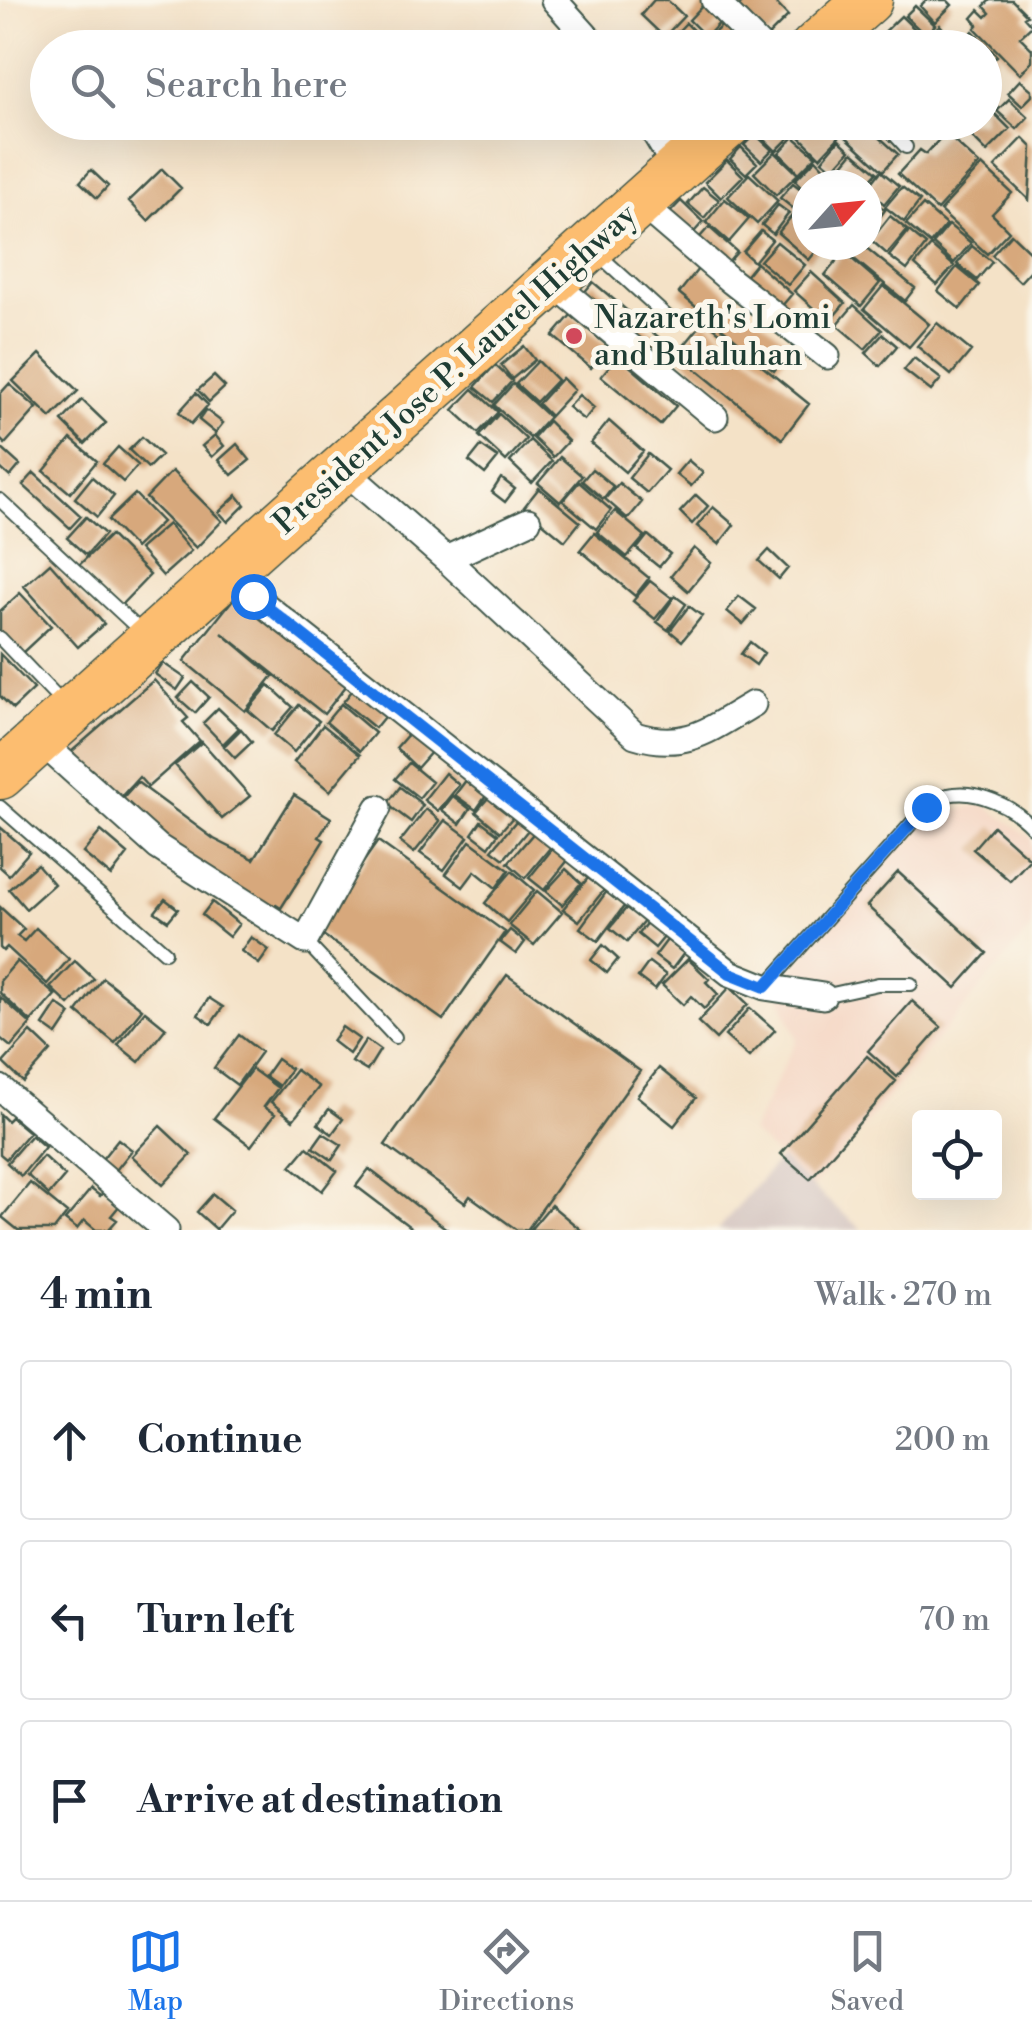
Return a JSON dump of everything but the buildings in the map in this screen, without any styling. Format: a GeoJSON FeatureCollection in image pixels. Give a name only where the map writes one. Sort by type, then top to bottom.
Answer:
{"type":"FeatureCollection","features":[{"type":"Feature","properties":{"kind":"highway"},"geometry":{"type":"LineString","coordinates":[[834,30],[868,0]]}},
{"type":"Feature","properties":{"kind":"highway","name":"President Jose P. Laurel Highway"},"geometry":{"type":"LineString","coordinates":[[0,774],[710,140]]}},
{"type":"Feature","properties":{"kind":"street"},"geometry":{"type":"LineString","coordinates":[[554,0],[580,30]]}},
{"type":"Feature","properties":{"kind":"street"},"geometry":{"type":"LineString","coordinates":[[714,0],[744,30]]}},
{"type":"Feature","properties":{"kind":"street"},"geometry":{"type":"LineString","coordinates":[[659,140],[677,170]]}},
{"type":"Feature","properties":{"kind":"street"},"geometry":{"type":"LineString","coordinates":[[640,204],[827,356]]}},
{"type":"Feature","properties":{"kind":"street"},"geometry":{"type":"LineString","coordinates":[[552,282],[716,417]]}},
{"type":"Feature","properties":{"kind":"street"},"geometry":{"type":"LineString","coordinates":[[344,470],[635,735],[659,743],[693,738],[753,704]]}},
{"type":"Feature","properties":{"kind":"street"},"geometry":{"type":"LineString","coordinates":[[446,559],[528,521]]}},
{"type":"Feature","properties":{"kind":"street"},"geometry":{"type":"LineString","coordinates":[[231,571],[253,596],[730,973],[765,987],[822,996]]}},
{"type":"Feature","properties":{"kind":"street"},"geometry":{"type":"LineString","coordinates":[[55,726],[158,847],[305,941],[378,808]]}},
{"type":"Feature","properties":{"kind":"street"},"geometry":{"type":"LineString","coordinates":[[0,1088],[166,1230]]}},
{"type":"Feature","properties":{"kind":"lane"},"geometry":{"type":"LineString","coordinates":[[900,140],[906,147]]}},
{"type":"Feature","properties":{"kind":"lane"},"geometry":{"type":"LineString","coordinates":[[590,248],[674,323]]}},
{"type":"Feature","properties":{"kind":"lane"},"geometry":{"type":"LineString","coordinates":[[0,500],[152,641]]}},
{"type":"Feature","properties":{"kind":"lane"},"geometry":{"type":"LineString","coordinates":[[0,638],[55,726]]}},
{"type":"Feature","properties":{"kind":"lane"},"geometry":{"type":"LineString","coordinates":[[765,987],[926,807],[948,795],[973,796],[1006,806],[1032,826]]}},
{"type":"Feature","properties":{"kind":"lane"},"geometry":{"type":"LineString","coordinates":[[0,806],[165,952]]}},
{"type":"Feature","properties":{"kind":"lane"},"geometry":{"type":"LineString","coordinates":[[305,941],[395,1037]]}},
{"type":"Feature","properties":{"kind":"lane"},"geometry":{"type":"LineString","coordinates":[[822,996],[878,984],[911,984]]}},
{"type":"Feature","properties":{"kind":"shaded area"},"geometry":{"type":"Polygon","coordinates":[[[983,804],[1032,838],[1032,927],[812,1187],[751,1132],[797,1039],[777,988],[915,819],[983,804]]]}},
{"type":"Feature","properties":{"kind":"shaded area"},"geometry":{"type":"Polygon","coordinates":[[[780,1158],[812,1187],[862,1230],[717,1230],[780,1158]]]}},
{"type":"Feature","properties":{"kind":"place","name":"Nazareth's Lomi and Bulaluhan"},"geometry":{"type":"Point","coordinates":[574,336]}},
{"type":"Feature","properties":{"kind":"route"},"geometry":{"type":"LineString","coordinates":[[253,596],[730,973],[765,987],[926,807]]}}]}
